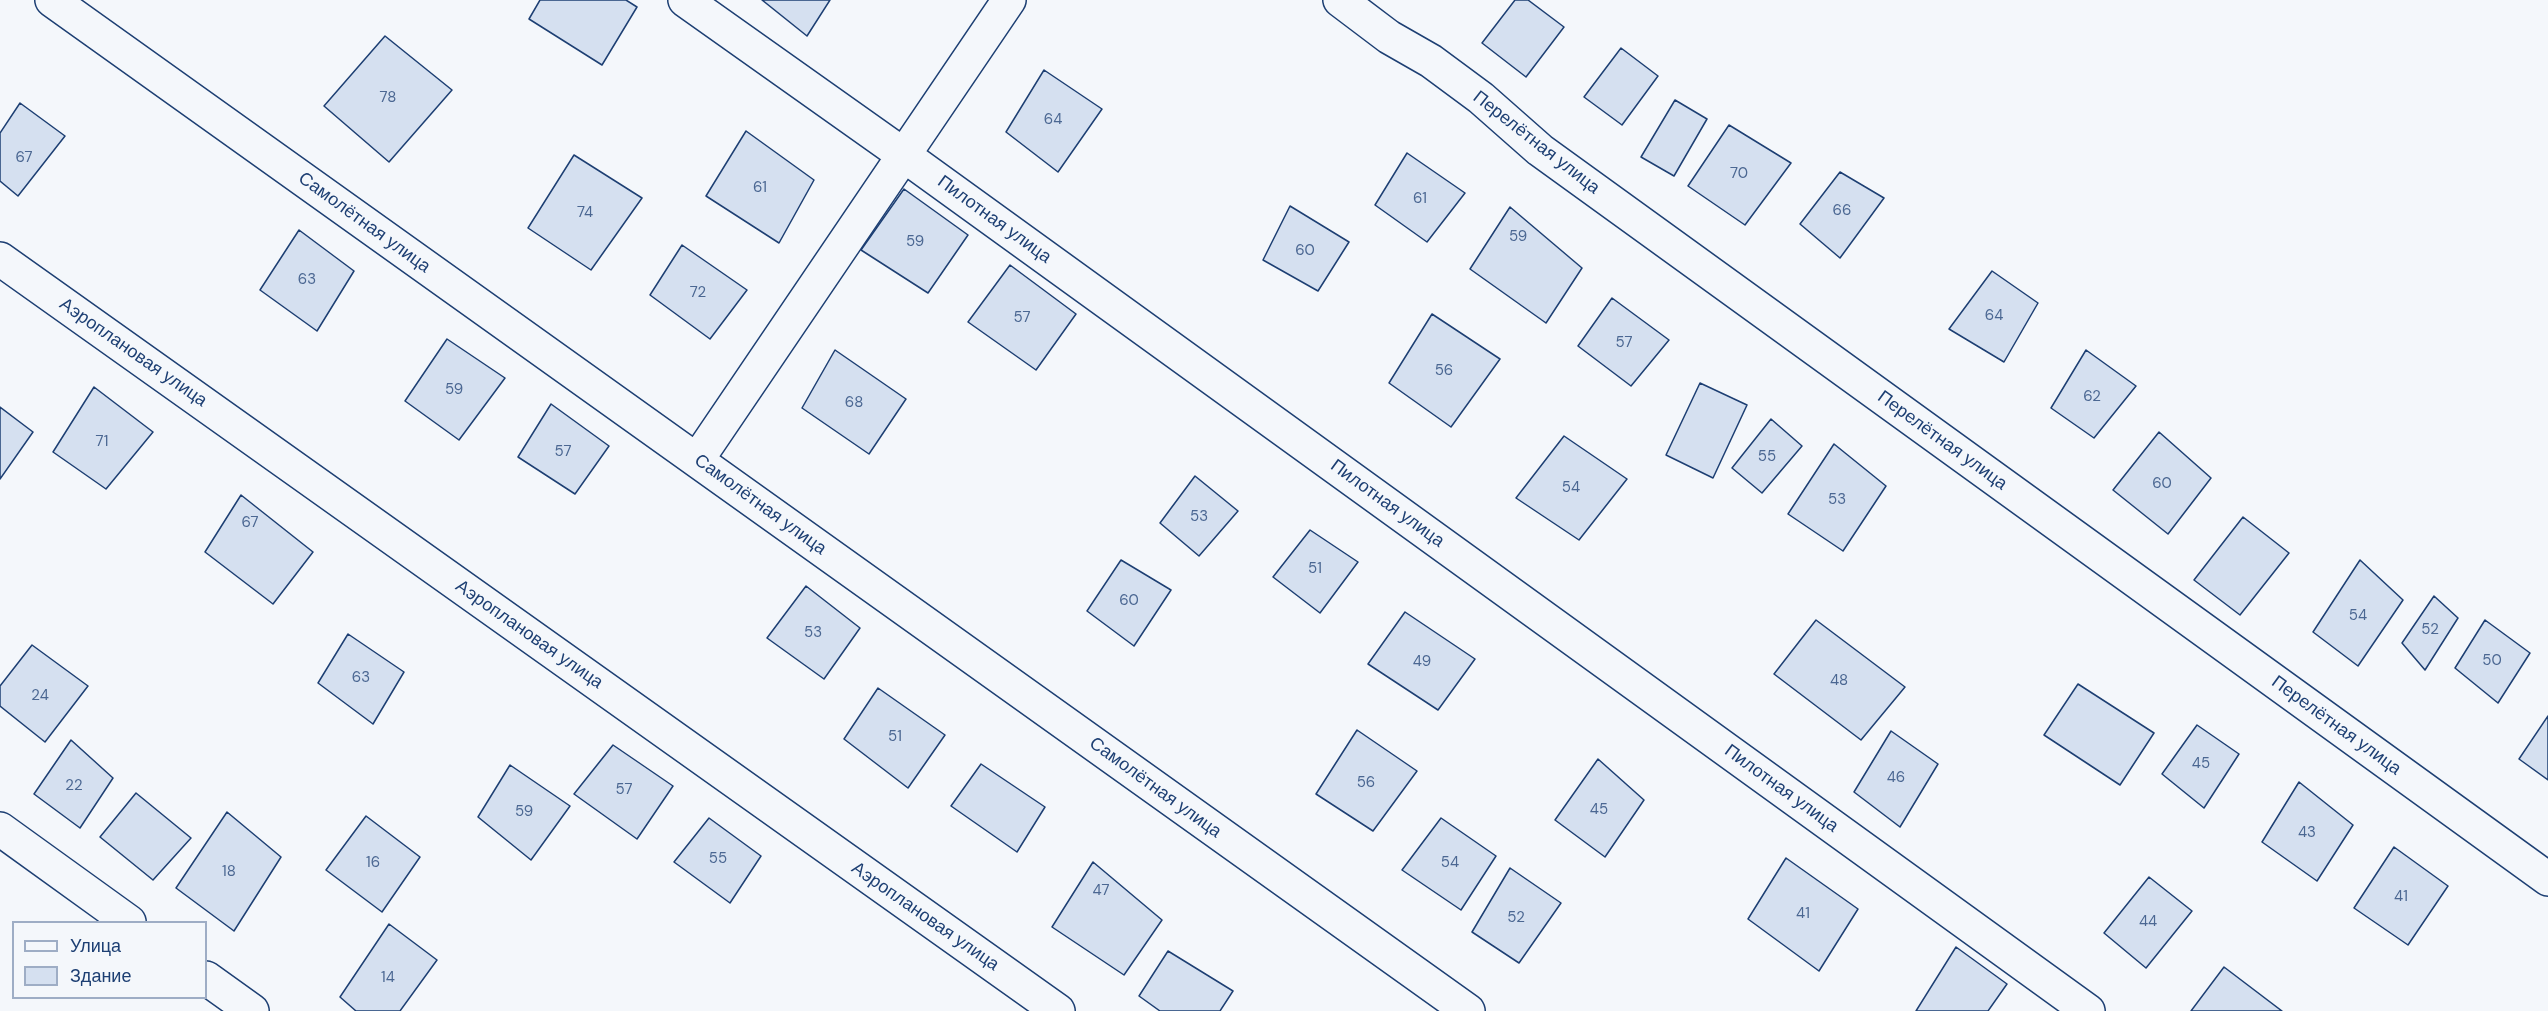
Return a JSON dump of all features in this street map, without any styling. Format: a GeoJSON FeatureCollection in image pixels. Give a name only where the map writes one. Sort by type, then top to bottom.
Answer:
{"type":"FeatureCollection","features":[{"type":"Feature","properties":{"kind":"street","name":"Самолётная улица"},"geometry":{"type":"LineString","coordinates":[[52,0],[1468,1011]]}},
{"type":"Feature","properties":{"kind":"street","name":"Пилотная улица"},"geometry":{"type":"LineString","coordinates":[[685,0],[2088,1011]]}},
{"type":"Feature","properties":{"kind":"street"},"geometry":{"type":"LineString","coordinates":[[697,460],[1009,0]]}},
{"type":"Feature","properties":{"kind":"street","name":"Перелётная улица"},"geometry":{"type":"LineString","coordinates":[[1340,0],[1389,37],[1431,61],[1480,98],[1550,157],[2548,879]]}},
{"type":"Feature","properties":{"kind":"street","name":"Аэроплановая улица"},"geometry":{"type":"LineString","coordinates":[[0,259],[1058,1011]]}},
{"type":"Feature","properties":{"kind":"street"},"geometry":{"type":"LineString","coordinates":[[0,829],[128,921]]}},
{"type":"Feature","properties":{"kind":"street"},"geometry":{"type":"LineString","coordinates":[[207,979],[252,1011]]}},
{"type":"Feature","properties":{"kind":"building"},"geometry":{"type":"Polygon","coordinates":[[[540,0],[626,0],[637,7],[602,65],[529,19],[540,0]]]}},
{"type":"Feature","properties":{"kind":"building"},"geometry":{"type":"Polygon","coordinates":[[[762,0],[830,0],[807,36],[762,0]]]}},
{"type":"Feature","properties":{"kind":"building"},"geometry":{"type":"Polygon","coordinates":[[[1515,0],[1528,0],[1564,27],[1526,77],[1482,43],[1515,0]]]}},
{"type":"Feature","properties":{"kind":"building"},"geometry":{"type":"Polygon","coordinates":[[[385,36],[452,90],[389,162],[324,106],[385,36]]]}},
{"type":"Feature","properties":{"kind":"building"},"geometry":{"type":"Polygon","coordinates":[[[1621,48],[1658,76],[1622,125],[1584,97],[1621,48]]]}},
{"type":"Feature","properties":{"kind":"building"},"geometry":{"type":"Polygon","coordinates":[[[1044,70],[1102,109],[1058,172],[1006,132],[1044,70]]]}},
{"type":"Feature","properties":{"kind":"building"},"geometry":{"type":"Polygon","coordinates":[[[1675,100],[1707,119],[1674,176],[1641,157],[1675,100]]]}},
{"type":"Feature","properties":{"kind":"building"},"geometry":{"type":"Polygon","coordinates":[[[20,103],[65,136],[18,196],[0,181],[0,133],[20,103]]]}},
{"type":"Feature","properties":{"kind":"building"},"geometry":{"type":"Polygon","coordinates":[[[1729,125],[1791,163],[1745,225],[1688,186],[1729,125]]]}},
{"type":"Feature","properties":{"kind":"building"},"geometry":{"type":"Polygon","coordinates":[[[746,131],[814,180],[779,243],[706,196],[746,131]]]}},
{"type":"Feature","properties":{"kind":"building"},"geometry":{"type":"Polygon","coordinates":[[[1407,153],[1465,193],[1427,242],[1375,205],[1407,153]]]}},
{"type":"Feature","properties":{"kind":"building"},"geometry":{"type":"Polygon","coordinates":[[[574,155],[642,198],[591,270],[528,228],[574,155]]]}},
{"type":"Feature","properties":{"kind":"building"},"geometry":{"type":"Polygon","coordinates":[[[1840,172],[1884,198],[1840,258],[1800,224],[1840,172]]]}},
{"type":"Feature","properties":{"kind":"building"},"geometry":{"type":"Polygon","coordinates":[[[904,189],[968,235],[928,293],[861,250],[904,189]]]}},
{"type":"Feature","properties":{"kind":"building"},"geometry":{"type":"Polygon","coordinates":[[[1290,206],[1349,242],[1318,291],[1263,260],[1290,206]]]}},
{"type":"Feature","properties":{"kind":"building"},"geometry":{"type":"Polygon","coordinates":[[[1510,207],[1582,268],[1546,323],[1470,269],[1510,207]]]}},
{"type":"Feature","properties":{"kind":"building"},"geometry":{"type":"Polygon","coordinates":[[[299,230],[354,271],[317,331],[260,290],[299,230]]]}},
{"type":"Feature","properties":{"kind":"building"},"geometry":{"type":"Polygon","coordinates":[[[682,245],[747,290],[710,339],[650,295],[682,245]]]}},
{"type":"Feature","properties":{"kind":"building"},"geometry":{"type":"Polygon","coordinates":[[[1010,265],[1076,314],[1036,370],[968,322],[1010,265]]]}},
{"type":"Feature","properties":{"kind":"building"},"geometry":{"type":"Polygon","coordinates":[[[1992,271],[2038,303],[2004,362],[1949,329],[1992,271]]]}},
{"type":"Feature","properties":{"kind":"building"},"geometry":{"type":"Polygon","coordinates":[[[1612,298],[1669,340],[1631,386],[1578,346],[1612,298]]]}},
{"type":"Feature","properties":{"kind":"building"},"geometry":{"type":"Polygon","coordinates":[[[1432,314],[1500,359],[1451,427],[1389,383],[1432,314]]]}},
{"type":"Feature","properties":{"kind":"building"},"geometry":{"type":"Polygon","coordinates":[[[447,339],[505,378],[459,440],[405,401],[447,339]]]}},
{"type":"Feature","properties":{"kind":"building"},"geometry":{"type":"Polygon","coordinates":[[[835,350],[906,399],[869,454],[802,408],[835,350]]]}},
{"type":"Feature","properties":{"kind":"building"},"geometry":{"type":"Polygon","coordinates":[[[2086,350],[2136,386],[2094,438],[2051,408],[2086,350]]]}},
{"type":"Feature","properties":{"kind":"building"},"geometry":{"type":"Polygon","coordinates":[[[1700,383],[1747,405],[1713,478],[1666,455],[1700,383]]]}},
{"type":"Feature","properties":{"kind":"building"},"geometry":{"type":"Polygon","coordinates":[[[94,387],[153,432],[106,489],[53,452],[94,387]]]}},
{"type":"Feature","properties":{"kind":"building"},"geometry":{"type":"Polygon","coordinates":[[[551,404],[609,446],[575,494],[518,457],[551,404]]]}},
{"type":"Feature","properties":{"kind":"building"},"geometry":{"type":"Polygon","coordinates":[[[0,407],[33,432],[0,479],[0,407]]]}},
{"type":"Feature","properties":{"kind":"building"},"geometry":{"type":"Polygon","coordinates":[[[1771,419],[1802,446],[1762,493],[1732,468],[1771,419]]]}},
{"type":"Feature","properties":{"kind":"building"},"geometry":{"type":"Polygon","coordinates":[[[2159,432],[2211,478],[2168,534],[2113,490],[2159,432]]]}},
{"type":"Feature","properties":{"kind":"building"},"geometry":{"type":"Polygon","coordinates":[[[1564,436],[1627,479],[1579,540],[1516,498],[1564,436]]]}},
{"type":"Feature","properties":{"kind":"building"},"geometry":{"type":"Polygon","coordinates":[[[1834,444],[1886,486],[1843,551],[1788,514],[1834,444]]]}},
{"type":"Feature","properties":{"kind":"building"},"geometry":{"type":"Polygon","coordinates":[[[1195,476],[1238,511],[1199,556],[1160,523],[1195,476]]]}},
{"type":"Feature","properties":{"kind":"building"},"geometry":{"type":"Polygon","coordinates":[[[241,495],[313,552],[273,604],[205,552],[241,495]]]}},
{"type":"Feature","properties":{"kind":"building"},"geometry":{"type":"Polygon","coordinates":[[[2243,517],[2289,553],[2240,615],[2194,580],[2243,517]]]}},
{"type":"Feature","properties":{"kind":"building"},"geometry":{"type":"Polygon","coordinates":[[[1310,530],[1358,562],[1320,613],[1273,577],[1310,530]]]}},
{"type":"Feature","properties":{"kind":"building"},"geometry":{"type":"Polygon","coordinates":[[[1121,560],[1171,590],[1134,646],[1087,611],[1121,560]]]}},
{"type":"Feature","properties":{"kind":"building"},"geometry":{"type":"Polygon","coordinates":[[[2360,560],[2403,600],[2358,666],[2313,632],[2360,560]]]}},
{"type":"Feature","properties":{"kind":"building"},"geometry":{"type":"Polygon","coordinates":[[[806,586],[860,628],[824,679],[767,638],[806,586]]]}},
{"type":"Feature","properties":{"kind":"building"},"geometry":{"type":"Polygon","coordinates":[[[2434,596],[2458,618],[2425,670],[2402,643],[2434,596]]]}},
{"type":"Feature","properties":{"kind":"building"},"geometry":{"type":"Polygon","coordinates":[[[1405,612],[1475,659],[1438,710],[1368,664],[1405,612]]]}},
{"type":"Feature","properties":{"kind":"building"},"geometry":{"type":"Polygon","coordinates":[[[1816,620],[1905,687],[1861,740],[1774,674],[1816,620]]]}},
{"type":"Feature","properties":{"kind":"building"},"geometry":{"type":"Polygon","coordinates":[[[2485,620],[2530,653],[2498,703],[2455,668],[2485,620]]]}},
{"type":"Feature","properties":{"kind":"building"},"geometry":{"type":"Polygon","coordinates":[[[348,634],[404,672],[373,724],[318,683],[348,634]]]}},
{"type":"Feature","properties":{"kind":"building"},"geometry":{"type":"Polygon","coordinates":[[[32,645],[88,686],[45,742],[0,706],[0,686],[32,645]]]}},
{"type":"Feature","properties":{"kind":"building"},"geometry":{"type":"Polygon","coordinates":[[[2078,684],[2154,733],[2120,785],[2044,735],[2078,684]]]}},
{"type":"Feature","properties":{"kind":"building"},"geometry":{"type":"Polygon","coordinates":[[[878,688],[945,735],[908,788],[844,739],[878,688]]]}},
{"type":"Feature","properties":{"kind":"building"},"geometry":{"type":"Polygon","coordinates":[[[2548,716],[2548,780],[2519,759],[2548,716]]]}},
{"type":"Feature","properties":{"kind":"building"},"geometry":{"type":"Polygon","coordinates":[[[2197,725],[2239,754],[2204,808],[2162,774],[2197,725]]]}},
{"type":"Feature","properties":{"kind":"building"},"geometry":{"type":"Polygon","coordinates":[[[1357,730],[1417,771],[1373,831],[1316,794],[1357,730]]]}},
{"type":"Feature","properties":{"kind":"building"},"geometry":{"type":"Polygon","coordinates":[[[1891,731],[1938,764],[1900,827],[1854,792],[1891,731]]]}},
{"type":"Feature","properties":{"kind":"building"},"geometry":{"type":"Polygon","coordinates":[[[71,740],[113,778],[80,828],[34,794],[71,740]]]}},
{"type":"Feature","properties":{"kind":"building"},"geometry":{"type":"Polygon","coordinates":[[[613,745],[673,786],[637,839],[574,794],[613,745]]]}},
{"type":"Feature","properties":{"kind":"building"},"geometry":{"type":"Polygon","coordinates":[[[1598,759],[1644,800],[1605,857],[1555,820],[1598,759]]]}},
{"type":"Feature","properties":{"kind":"building"},"geometry":{"type":"Polygon","coordinates":[[[981,764],[1045,807],[1017,852],[951,806],[981,764]]]}},
{"type":"Feature","properties":{"kind":"building"},"geometry":{"type":"Polygon","coordinates":[[[510,765],[570,806],[531,860],[478,817],[510,765]]]}},
{"type":"Feature","properties":{"kind":"building"},"geometry":{"type":"Polygon","coordinates":[[[2299,782],[2353,825],[2317,881],[2262,842],[2299,782]]]}},
{"type":"Feature","properties":{"kind":"building"},"geometry":{"type":"Polygon","coordinates":[[[136,793],[191,838],[153,880],[100,837],[136,793]]]}},
{"type":"Feature","properties":{"kind":"building"},"geometry":{"type":"Polygon","coordinates":[[[227,812],[281,857],[234,931],[176,888],[227,812]]]}},
{"type":"Feature","properties":{"kind":"building"},"geometry":{"type":"Polygon","coordinates":[[[366,816],[420,857],[382,912],[326,870],[366,816]]]}},
{"type":"Feature","properties":{"kind":"building"},"geometry":{"type":"Polygon","coordinates":[[[709,818],[761,856],[730,903],[674,862],[709,818]]]}},
{"type":"Feature","properties":{"kind":"building"},"geometry":{"type":"Polygon","coordinates":[[[1441,818],[1496,856],[1461,910],[1402,870],[1441,818]]]}},
{"type":"Feature","properties":{"kind":"building"},"geometry":{"type":"Polygon","coordinates":[[[2394,847],[2448,886],[2408,945],[2354,908],[2394,847]]]}},
{"type":"Feature","properties":{"kind":"building"},"geometry":{"type":"Polygon","coordinates":[[[1786,858],[1858,909],[1819,971],[1748,919],[1786,858]]]}},
{"type":"Feature","properties":{"kind":"building"},"geometry":{"type":"Polygon","coordinates":[[[1093,862],[1162,920],[1124,975],[1052,927],[1093,862]]]}},
{"type":"Feature","properties":{"kind":"building"},"geometry":{"type":"Polygon","coordinates":[[[1510,868],[1561,903],[1519,963],[1472,932],[1510,868]]]}},
{"type":"Feature","properties":{"kind":"building"},"geometry":{"type":"Polygon","coordinates":[[[2149,877],[2192,911],[2146,968],[2104,933],[2149,877]]]}},
{"type":"Feature","properties":{"kind":"building"},"geometry":{"type":"Polygon","coordinates":[[[389,924],[437,960],[400,1011],[356,1011],[340,997],[389,924]]]}},
{"type":"Feature","properties":{"kind":"building"},"geometry":{"type":"Polygon","coordinates":[[[1956,947],[2007,984],[1988,1011],[1916,1011],[1956,947]]]}},
{"type":"Feature","properties":{"kind":"building"},"geometry":{"type":"Polygon","coordinates":[[[1168,951],[1233,991],[1220,1011],[1160,1011],[1139,996],[1168,951]]]}},
{"type":"Feature","properties":{"kind":"building"},"geometry":{"type":"Polygon","coordinates":[[[2224,967],[2282,1011],[2191,1011],[2224,967]]]}}]}
